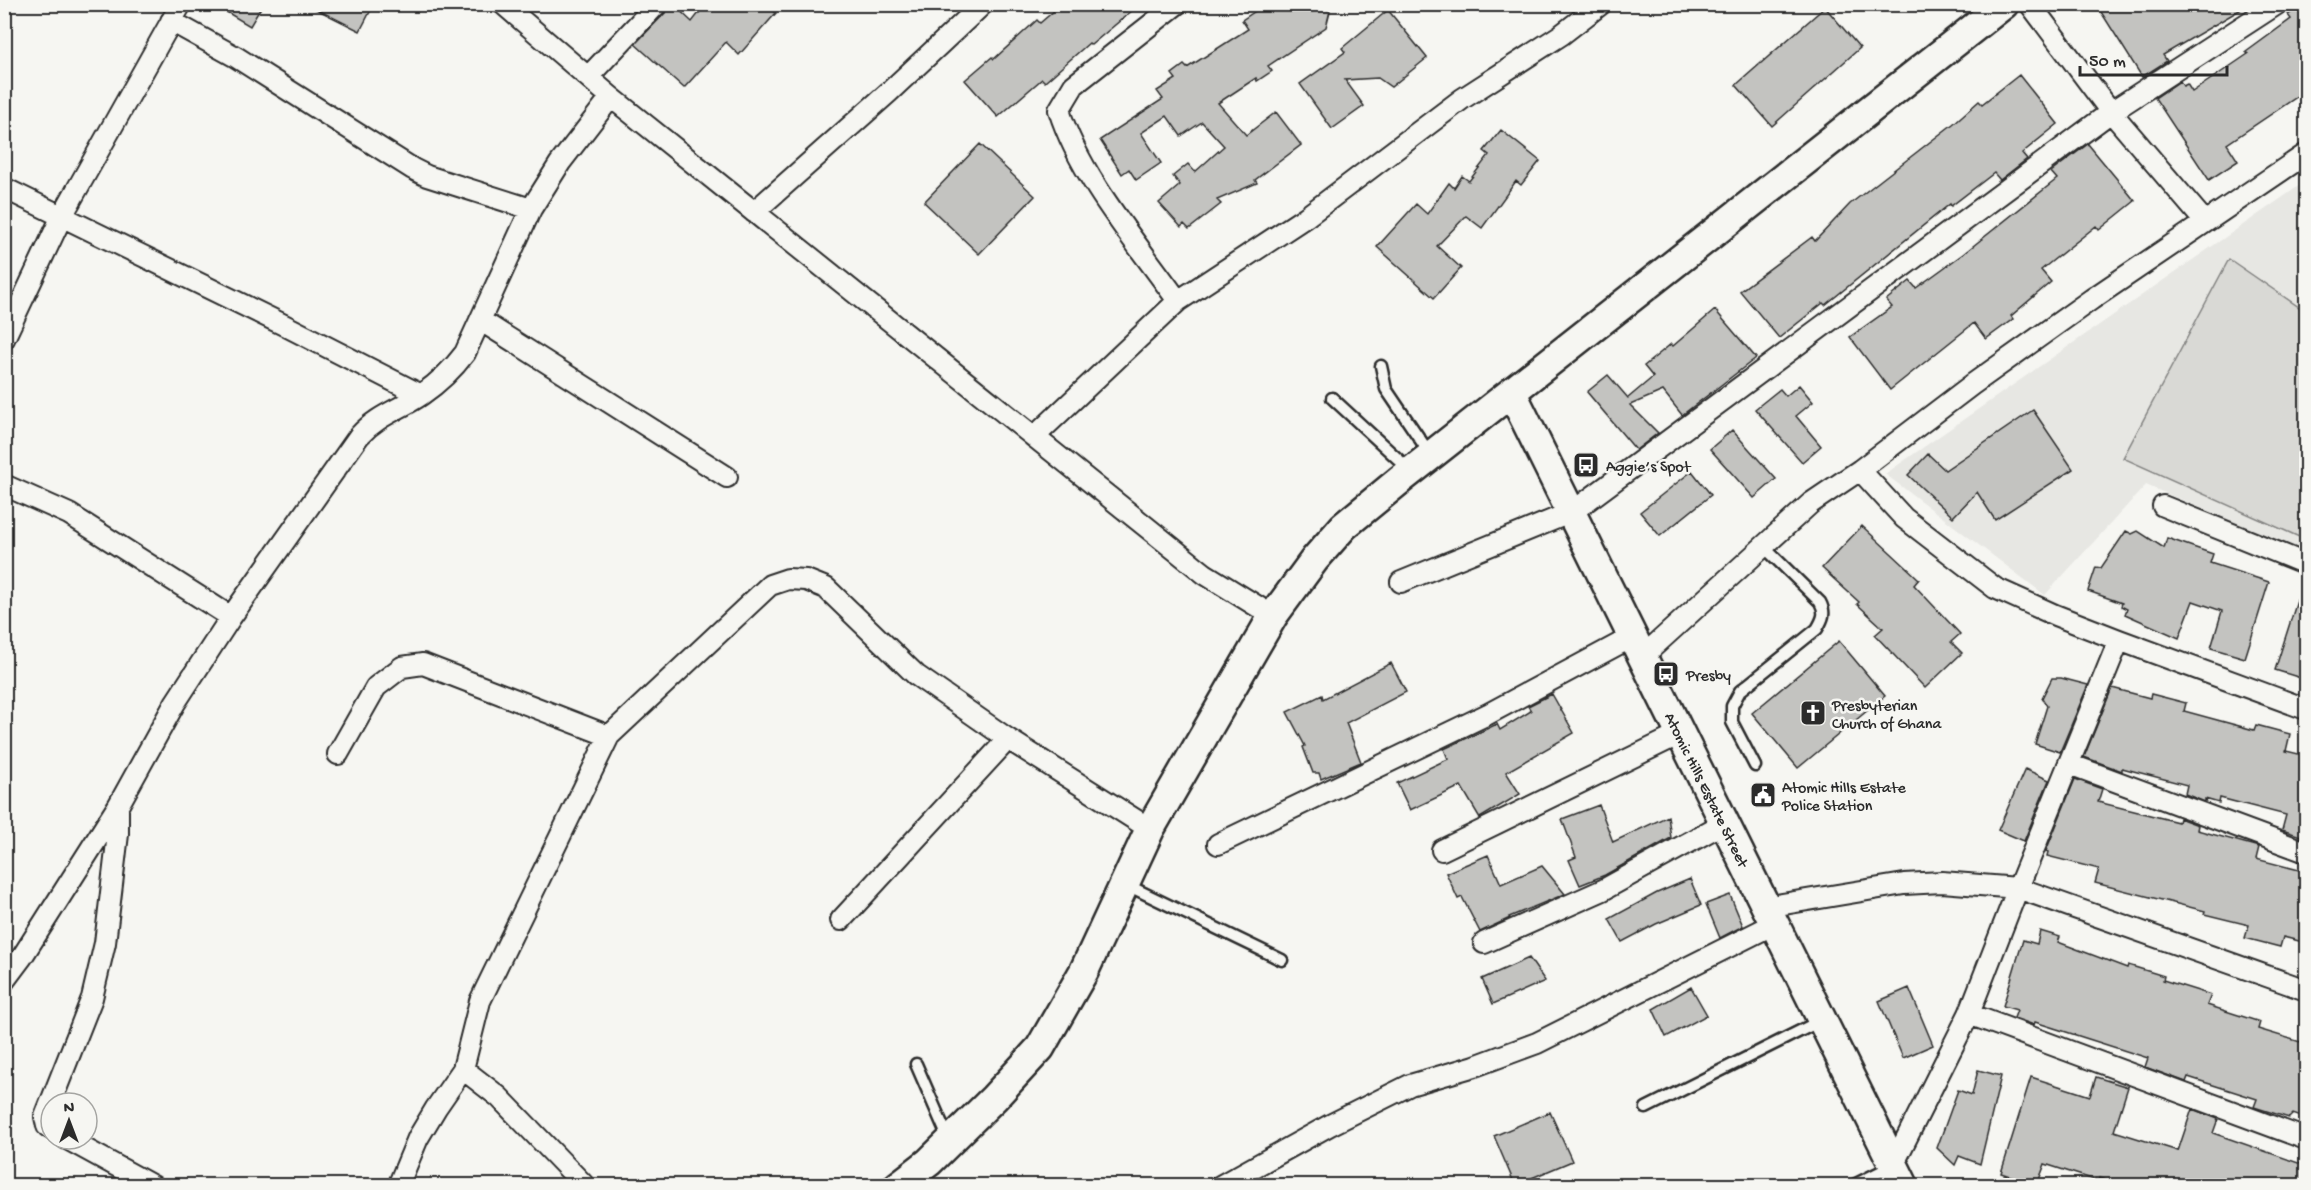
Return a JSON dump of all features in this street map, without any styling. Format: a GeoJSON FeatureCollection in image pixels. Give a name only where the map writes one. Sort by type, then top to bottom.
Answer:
{"type":"FeatureCollection","features":[{"type":"Feature","properties":{"kind":"street"},"geometry":{"type":"LineString","coordinates":[[503,4],[611,97],[1205,574],[1273,616]]}},
{"type":"Feature","properties":{"kind":"street"},"geometry":{"type":"LineString","coordinates":[[588,77],[657,4]]}},
{"type":"Feature","properties":{"kind":"street"},"geometry":{"type":"LineString","coordinates":[[754,212],[889,92],[983,4]]}},
{"type":"Feature","properties":{"kind":"street"},"geometry":{"type":"LineString","coordinates":[[1178,4],[1074,85],[1059,110],[1067,135],[1090,177],[1178,301]]}},
{"type":"Feature","properties":{"kind":"street"},"geometry":{"type":"LineString","coordinates":[[1034,437],[1178,301],[1306,217],[1462,99],[1561,35],[1601,4]]}},
{"type":"Feature","properties":{"kind":"street"},"geometry":{"type":"LineString","coordinates":[[898,1185],[929,1162],[950,1142],[1040,1048],[1084,971],[1150,829],[1273,616],[1315,559],[1344,526],[2004,4]]}},
{"type":"Feature","properties":{"kind":"street"},"geometry":{"type":"LineString","coordinates":[[2030,4],[2111,112],[2205,222]]}},
{"type":"Feature","properties":{"kind":"street"},"geometry":{"type":"LineString","coordinates":[[1401,582],[1572,512],[2111,112],[2277,4]]}},
{"type":"Feature","properties":{"kind":"street"},"geometry":{"type":"LineString","coordinates":[[4,339],[62,216],[176,13],[236,57],[413,169],[427,176],[531,209]]}},
{"type":"Feature","properties":{"kind":"street"},"geometry":{"type":"LineString","coordinates":[[4,981],[22,957],[118,806],[175,703],[231,617],[359,436],[371,423],[421,395],[456,365],[471,340],[531,209],[560,163],[611,97]]}},
{"type":"Feature","properties":{"kind":"street"},"geometry":{"type":"LineString","coordinates":[[1218,844],[1488,714],[1637,647],[1763,546],[1811,502],[1860,470],[1982,377],[2307,154]]}},
{"type":"Feature","properties":{"kind":"street"},"geometry":{"type":"LineString","coordinates":[[4,188],[421,395]]}},
{"type":"Feature","properties":{"kind":"street"},"geometry":{"type":"LineString","coordinates":[[480,320],[727,477]]}},
{"type":"Feature","properties":{"kind":"street","name":"Atomic Hills Estate Street"},"geometry":{"type":"LineString","coordinates":[[1512,393],[1899,1175]]}},
{"type":"Feature","properties":{"kind":"street"},"geometry":{"type":"LineString","coordinates":[[1860,470],[1904,518],[1995,588],[2119,640],[2307,709]]}},
{"type":"Feature","properties":{"kind":"street"},"geometry":{"type":"LineString","coordinates":[[4,485],[69,514],[231,617]]}},
{"type":"Feature","properties":{"kind":"street"},"geometry":{"type":"LineString","coordinates":[[2163,506],[2307,564]]}},
{"type":"Feature","properties":{"kind":"street"},"geometry":{"type":"LineString","coordinates":[[398,1185],[418,1138],[463,1070],[480,1001],[609,736],[770,585],[788,579],[806,580],[825,588],[916,675],[1008,739],[1150,829]]}},
{"type":"Feature","properties":{"kind":"street"},"geometry":{"type":"LineString","coordinates":[[1899,1175],[1969,1014],[2119,640]]}},
{"type":"Feature","properties":{"kind":"street"},"geometry":{"type":"LineString","coordinates":[[338,754],[376,687],[402,667],[423,664],[609,736]]}},
{"type":"Feature","properties":{"kind":"street"},"geometry":{"type":"LineString","coordinates":[[1442,850],[1680,734]]}},
{"type":"Feature","properties":{"kind":"street"},"geometry":{"type":"LineString","coordinates":[[841,920],[1008,739]]}},
{"type":"Feature","properties":{"kind":"street"},"geometry":{"type":"LineString","coordinates":[[2069,764],[2307,852]]}},
{"type":"Feature","properties":{"kind":"street"},"geometry":{"type":"LineString","coordinates":[[55,1091],[92,998],[105,943],[118,834],[118,806]]}},
{"type":"Feature","properties":{"kind":"street"},"geometry":{"type":"LineString","coordinates":[[1484,943],[1603,890],[1724,824]]}},
{"type":"Feature","properties":{"kind":"street"},"geometry":{"type":"LineString","coordinates":[[1220,1185],[1330,1125],[1410,1085],[1475,1066],[1537,1043],[1770,915],[1904,884],[1942,882],[2018,888],[2307,990]]}},
{"type":"Feature","properties":{"kind":"street"},"geometry":{"type":"LineString","coordinates":[[1969,1014],[2307,1139]]}},
{"type":"Feature","properties":{"kind":"street"},"geometry":{"type":"LineString","coordinates":[[463,1070],[499,1097],[585,1185]]}},
{"type":"Feature","properties":{"kind":"street"},"geometry":{"type":"LineString","coordinates":[[89,1151],[153,1185]]}},
{"type":"Feature","properties":{"kind":"lane"},"geometry":{"type":"LineString","coordinates":[[1381,366],[1386,389],[1421,464]]}},
{"type":"Feature","properties":{"kind":"lane"},"geometry":{"type":"LineString","coordinates":[[1332,398],[1421,464]]}},
{"type":"Feature","properties":{"kind":"lane"},"geometry":{"type":"LineString","coordinates":[[1755,766],[1732,722],[1732,706],[1740,691],[1817,629],[1824,618],[1824,609],[1820,602],[1763,546]]}},
{"type":"Feature","properties":{"kind":"lane"},"geometry":{"type":"LineString","coordinates":[[1125,884],[1282,960]]}},
{"type":"Feature","properties":{"kind":"lane"},"geometry":{"type":"LineString","coordinates":[[1646,1108],[1822,1020]]}},
{"type":"Feature","properties":{"kind":"lane"},"geometry":{"type":"LineString","coordinates":[[916,1064],[950,1142]]}},
{"type":"Feature","properties":{"kind":"lane"},"geometry":{"type":"LineString","coordinates":[[1852,1185],[1899,1175]]}},
{"type":"Feature","properties":{"kind":"shaded area"},"geometry":{"type":"Polygon","coordinates":[[[2306,181],[2306,552],[2146,485],[2045,595],[1885,474],[2306,181]]]}},
{"type":"Feature","properties":{"kind":"shaded area"},"geometry":{"type":"Polygon","coordinates":[[[2229,259],[2306,312],[2306,540],[2123,458],[2229,259]]]}},
{"type":"Feature","properties":{"kind":"building"},"geometry":{"type":"Polygon","coordinates":[[[213,4],[263,4],[250,26],[213,4]]]}},
{"type":"Feature","properties":{"kind":"building"},"geometry":{"type":"Polygon","coordinates":[[[306,4],[374,4],[360,31],[306,4]]]}},
{"type":"Feature","properties":{"kind":"building"},"geometry":{"type":"Polygon","coordinates":[[[669,4],[673,4],[692,22],[706,4],[765,4],[776,13],[739,55],[726,42],[684,88],[635,44],[666,12],[669,4]]]}},
{"type":"Feature","properties":{"kind":"building"},"geometry":{"type":"Polygon","coordinates":[[[1062,4],[1140,4],[1091,45],[1089,43],[1045,82],[1042,79],[998,117],[965,80],[992,57],[994,59],[1037,20],[1040,23],[1062,4]]]}},
{"type":"Feature","properties":{"kind":"building"},"geometry":{"type":"Polygon","coordinates":[[[1266,4],[1320,4],[1330,11],[1326,27],[1268,66],[1272,71],[1257,81],[1256,78],[1218,103],[1246,135],[1276,112],[1301,145],[1255,180],[1257,183],[1217,200],[1221,204],[1189,229],[1184,224],[1181,227],[1159,203],[1180,185],[1173,176],[1188,164],[1195,172],[1224,146],[1202,122],[1181,136],[1167,116],[1141,133],[1161,163],[1136,180],[1129,169],[1122,174],[1100,140],[1163,99],[1157,91],[1176,79],[1172,74],[1184,65],[1187,68],[1248,29],[1242,20],[1266,4]]]}},
{"type":"Feature","properties":{"kind":"building"},"geometry":{"type":"Polygon","coordinates":[[[2096,4],[2250,4],[2163,55],[2167,61],[2142,77],[2096,4]]]}},
{"type":"Feature","properties":{"kind":"building"},"geometry":{"type":"Polygon","coordinates":[[[2307,4],[2307,90],[2227,144],[2238,161],[2209,180],[2155,98],[2180,81],[2183,86],[2187,84],[2192,92],[2248,54],[2246,52],[2291,19],[2288,15],[2307,4]]]}},
{"type":"Feature","properties":{"kind":"building"},"geometry":{"type":"Polygon","coordinates":[[[1825,7],[1860,48],[1772,126],[1736,85],[1825,7]]]}},
{"type":"Feature","properties":{"kind":"building"},"geometry":{"type":"Polygon","coordinates":[[[1388,10],[1427,58],[1391,87],[1378,78],[1345,80],[1364,106],[1332,129],[1300,84],[1345,52],[1342,48],[1388,10]]]}},
{"type":"Feature","properties":{"kind":"building"},"geometry":{"type":"Polygon","coordinates":[[[2019,75],[2058,124],[2022,153],[2027,159],[2000,180],[1994,173],[1951,206],[1950,204],[1825,305],[1823,303],[1779,338],[1740,291],[1812,237],[1815,241],[1850,204],[1979,101],[1982,104],[2019,75]]]}},
{"type":"Feature","properties":{"kind":"building"},"geometry":{"type":"Polygon","coordinates":[[[1501,130],[1540,161],[1521,185],[1516,181],[1482,228],[1466,216],[1437,246],[1461,268],[1434,298],[1377,247],[1416,204],[1427,214],[1449,183],[1454,188],[1462,176],[1469,181],[1489,155],[1484,151],[1501,130]]]}},
{"type":"Feature","properties":{"kind":"building"},"geometry":{"type":"Polygon","coordinates":[[[980,144],[1035,196],[979,254],[924,202],[980,144]]]}},
{"type":"Feature","properties":{"kind":"building"},"geometry":{"type":"Polygon","coordinates":[[[2088,144],[2135,201],[2099,230],[2096,226],[2041,270],[2051,282],[2011,316],[2013,319],[1986,339],[1974,323],[1890,390],[1850,337],[1892,307],[1886,300],[1910,281],[1916,288],[1963,254],[2057,179],[2051,172],[2088,144]]]}},
{"type":"Feature","properties":{"kind":"building"},"geometry":{"type":"Polygon","coordinates":[[[1715,310],[1756,358],[1682,415],[1663,391],[1630,405],[1658,433],[1636,450],[1587,392],[1608,375],[1628,398],[1653,377],[1644,366],[1671,344],[1673,346],[1715,310]]]}},
{"type":"Feature","properties":{"kind":"building"},"geometry":{"type":"Polygon","coordinates":[[[1799,385],[1813,402],[1796,416],[1821,446],[1802,462],[1755,409],[1780,389],[1786,396],[1799,385]]]}},
{"type":"Feature","properties":{"kind":"building"},"geometry":{"type":"Polygon","coordinates":[[[2033,410],[2073,469],[1995,520],[1977,492],[1953,517],[1908,475],[1928,454],[1945,470],[2033,410]]]}},
{"type":"Feature","properties":{"kind":"building"},"geometry":{"type":"Polygon","coordinates":[[[1732,430],[1776,479],[1754,498],[1710,449],[1732,430]]]}},
{"type":"Feature","properties":{"kind":"building"},"geometry":{"type":"Polygon","coordinates":[[[1692,471],[1711,495],[1660,536],[1640,512],[1692,471]]]}},
{"type":"Feature","properties":{"kind":"building"},"geometry":{"type":"Polygon","coordinates":[[[1862,526],[1919,579],[1914,585],[1960,634],[1951,642],[1962,653],[1925,688],[1875,635],[1883,628],[1822,568],[1862,526]]]}},
{"type":"Feature","properties":{"kind":"building"},"geometry":{"type":"Polygon","coordinates":[[[2126,531],[2132,534],[2138,531],[2164,548],[2167,538],[2213,554],[2210,563],[2269,582],[2245,658],[2211,648],[2222,611],[2193,601],[2179,638],[2125,614],[2127,609],[2121,606],[2122,603],[2088,591],[2096,567],[2101,568],[2126,531]]]}},
{"type":"Feature","properties":{"kind":"building"},"geometry":{"type":"Polygon","coordinates":[[[2303,582],[2307,582],[2307,662],[2301,678],[2275,670],[2303,582]]]}},
{"type":"Feature","properties":{"kind":"building"},"geometry":{"type":"Polygon","coordinates":[[[1839,641],[1885,696],[1798,768],[1752,713],[1839,641]]]}},
{"type":"Feature","properties":{"kind":"building"},"geometry":{"type":"Polygon","coordinates":[[[1391,663],[1406,692],[1346,723],[1361,762],[1321,779],[1319,773],[1313,773],[1303,747],[1305,746],[1287,712],[1322,695],[1323,699],[1391,663]]]}},
{"type":"Feature","properties":{"kind":"building"},"geometry":{"type":"Polygon","coordinates":[[[2052,678],[2088,685],[2060,752],[2035,744],[2047,706],[2042,698],[2052,678]]]}},
{"type":"Feature","properties":{"kind":"building"},"geometry":{"type":"Polygon","coordinates":[[[2112,688],[2150,698],[2151,694],[2186,703],[2184,711],[2254,730],[2256,725],[2290,734],[2286,751],[2307,756],[2307,838],[2282,830],[2286,815],[2220,798],[2219,803],[2205,799],[2205,802],[2185,794],[2187,785],[2122,768],[2122,771],[2084,757],[2112,688]]]}},
{"type":"Feature","properties":{"kind":"building"},"geometry":{"type":"Polygon","coordinates":[[[1552,694],[1574,733],[1506,772],[1520,794],[1480,818],[1461,786],[1410,810],[1397,783],[1448,759],[1444,749],[1497,724],[1500,730],[1531,711],[1528,706],[1552,694]]]}},
{"type":"Feature","properties":{"kind":"building"},"geometry":{"type":"Polygon","coordinates":[[[2025,769],[2049,780],[2024,841],[1998,830],[2025,769]]]}},
{"type":"Feature","properties":{"kind":"building"},"geometry":{"type":"Polygon","coordinates":[[[2075,779],[2102,789],[2098,802],[2178,822],[2179,818],[2198,825],[2197,830],[2259,847],[2256,859],[2307,872],[2307,943],[2283,937],[2280,947],[2245,938],[2249,925],[2204,914],[2205,911],[2095,883],[2099,869],[2047,856],[2046,851],[2075,779]]]}},
{"type":"Feature","properties":{"kind":"building"},"geometry":{"type":"Polygon","coordinates":[[[1599,805],[1613,842],[1668,816],[1671,838],[1605,875],[1580,885],[1569,860],[1576,857],[1562,819],[1599,805]]]}},
{"type":"Feature","properties":{"kind":"building"},"geometry":{"type":"Polygon","coordinates":[[[1488,855],[1501,884],[1542,866],[1565,894],[1509,917],[1480,932],[1462,897],[1458,899],[1446,873],[1488,855]]]}},
{"type":"Feature","properties":{"kind":"building"},"geometry":{"type":"Polygon","coordinates":[[[1690,879],[1701,905],[1656,924],[1622,942],[1609,919],[1657,893],[1690,879]]]}},
{"type":"Feature","properties":{"kind":"building"},"geometry":{"type":"Polygon","coordinates":[[[1730,895],[1743,926],[1720,938],[1706,904],[1730,895]]]}},
{"type":"Feature","properties":{"kind":"building"},"geometry":{"type":"Polygon","coordinates":[[[2040,931],[2060,937],[2058,942],[2127,968],[2128,965],[2164,976],[2163,980],[2211,995],[2207,1005],[2260,1022],[2258,1029],[2307,1044],[2307,1119],[2293,1114],[2289,1118],[2254,1107],[2257,1099],[2188,1077],[2186,1082],[2145,1067],[2148,1058],[2035,1022],[2034,1025],[2014,1018],[2017,1010],[2003,1006],[2023,940],[2037,944],[2040,931]]]}},
{"type":"Feature","properties":{"kind":"building"},"geometry":{"type":"Polygon","coordinates":[[[1529,958],[1545,981],[1493,1004],[1482,979],[1529,958]]]}},
{"type":"Feature","properties":{"kind":"building"},"geometry":{"type":"Polygon","coordinates":[[[1691,987],[1707,1015],[1666,1037],[1653,1009],[1691,987]]]}},
{"type":"Feature","properties":{"kind":"building"},"geometry":{"type":"Polygon","coordinates":[[[1909,988],[1933,1045],[1903,1058],[1879,1001],[1909,988]]]}},
{"type":"Feature","properties":{"kind":"building"},"geometry":{"type":"Polygon","coordinates":[[[1978,1070],[2001,1076],[1980,1164],[1959,1156],[1955,1165],[1937,1148],[1958,1090],[1972,1095],[1978,1070]]]}},
{"type":"Feature","properties":{"kind":"building"},"geometry":{"type":"Polygon","coordinates":[[[2031,1077],[2090,1096],[2096,1077],[2128,1087],[2114,1131],[2178,1151],[2192,1109],[2218,1119],[2213,1133],[2307,1166],[2307,1185],[2121,1185],[2099,1178],[2098,1181],[2045,1164],[2037,1185],[2001,1173],[2031,1077]]]}},
{"type":"Feature","properties":{"kind":"building"},"geometry":{"type":"Polygon","coordinates":[[[1550,1112],[1572,1161],[1515,1185],[1494,1136],[1550,1112]]]}},
{"type":"Feature","properties":{"kind":"place","name":"Aggie’s Spot"},"geometry":{"type":"Point","coordinates":[1586,465]}},
{"type":"Feature","properties":{"kind":"place","name":"Presby"},"geometry":{"type":"Point","coordinates":[1666,674]}},
{"type":"Feature","properties":{"kind":"place","name":"Presbyterian Church of Ghana"},"geometry":{"type":"Point","coordinates":[1813,713]}},
{"type":"Feature","properties":{"kind":"place","name":"Atomic Hills Estate Police Station"},"geometry":{"type":"Point","coordinates":[1763,795]}}]}
